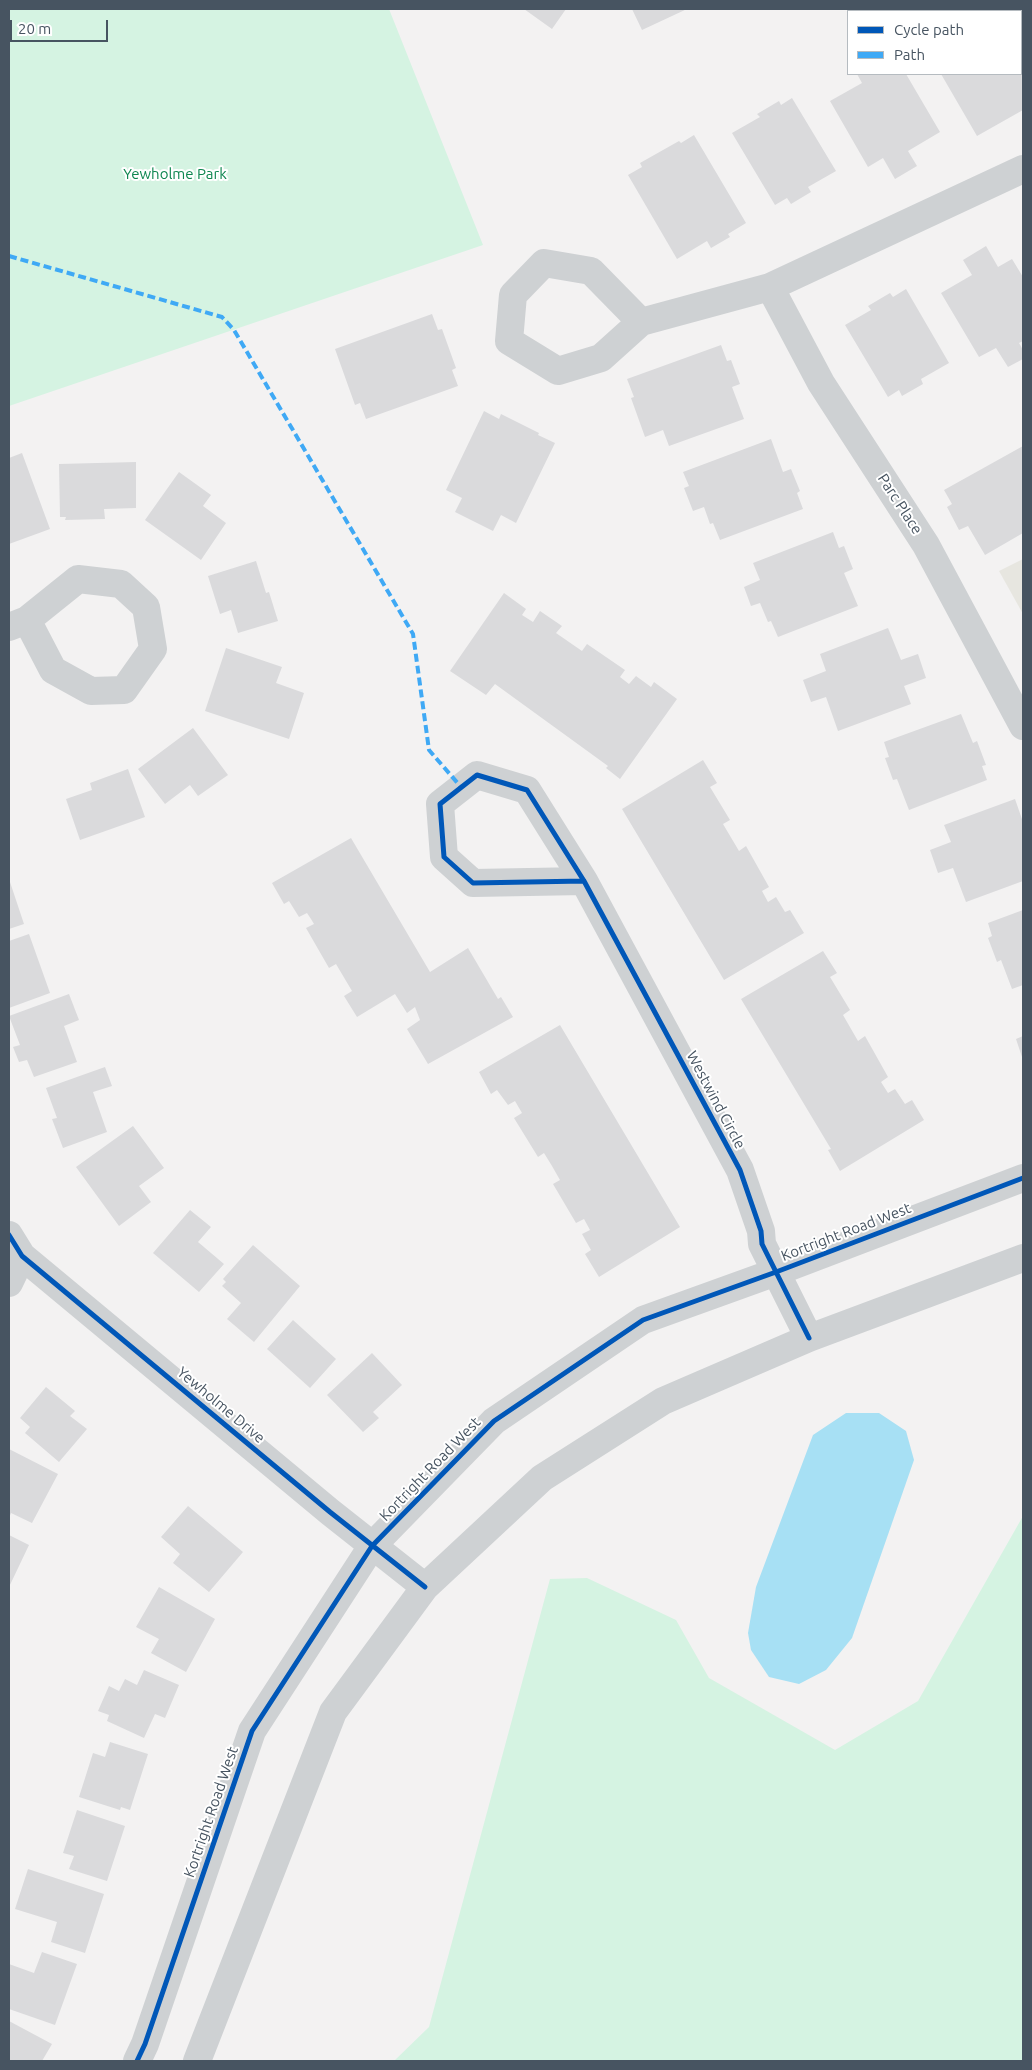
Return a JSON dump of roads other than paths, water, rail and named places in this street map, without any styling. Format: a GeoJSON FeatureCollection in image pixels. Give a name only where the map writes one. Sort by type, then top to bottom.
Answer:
{"type":"FeatureCollection","features":[{"type":"Feature","properties":{"kind":"street"},"geometry":{"type":"LineString","coordinates":[[641,322],[591,271],[544,263],[513,295],[508,341],[558,371],[601,358],[641,322],[770,286],[1023,169]]}},
{"type":"Feature","properties":{"kind":"street","name":"Parc Place"},"geometry":{"type":"LineString","coordinates":[[770,286],[821,383],[926,545],[1023,726]]}},
{"type":"Feature","properties":{"kind":"street"},"geometry":{"type":"LineString","coordinates":[[78,579],[122,584],[146,607],[153,649],[124,690],[91,691],[54,670],[18,623],[78,579]]}},
{"type":"Feature","properties":{"kind":"street","name":"Westwind Circle"},"geometry":{"type":"LineString","coordinates":[[584,881],[473,883],[444,857],[440,804],[477,775],[527,790],[584,881],[740,1170],[761,1231],[762,1244],[808,1338]]}},
{"type":"Feature","properties":{"kind":"street","name":"Kortright Road West"},"geometry":{"type":"LineString","coordinates":[[137,2061],[145,2044],[252,1731],[372,1546],[494,1421],[643,1320],[776,1272],[1023,1178]]}},
{"type":"Feature","properties":{"kind":"street"},"geometry":{"type":"LineString","coordinates":[[9,1283],[15,1246]]}},
{"type":"Feature","properties":{"kind":"street","name":"Yewholme Drive"},"geometry":{"type":"LineString","coordinates":[[15,1246],[372,1546],[425,1587]]}},
{"type":"Feature","properties":{"kind":"street"},"geometry":{"type":"LineString","coordinates":[[197,2061],[333,1712],[425,1587],[542,1478],[663,1401],[808,1338],[1023,1258]]}},
{"type":"Feature","properties":{"kind":"water"},"geometry":{"type":"Polygon","coordinates":[[[846,1413],[879,1413],[906,1431],[914,1460],[852,1638],[826,1670],[799,1684],[769,1677],[751,1650],[748,1633],[756,1587],[813,1435],[846,1413]]]}},
{"type":"Feature","properties":{"kind":"park label","name":"Yewholme Park"},"geometry":{"type":"Point","coordinates":[175,174]}}]}
